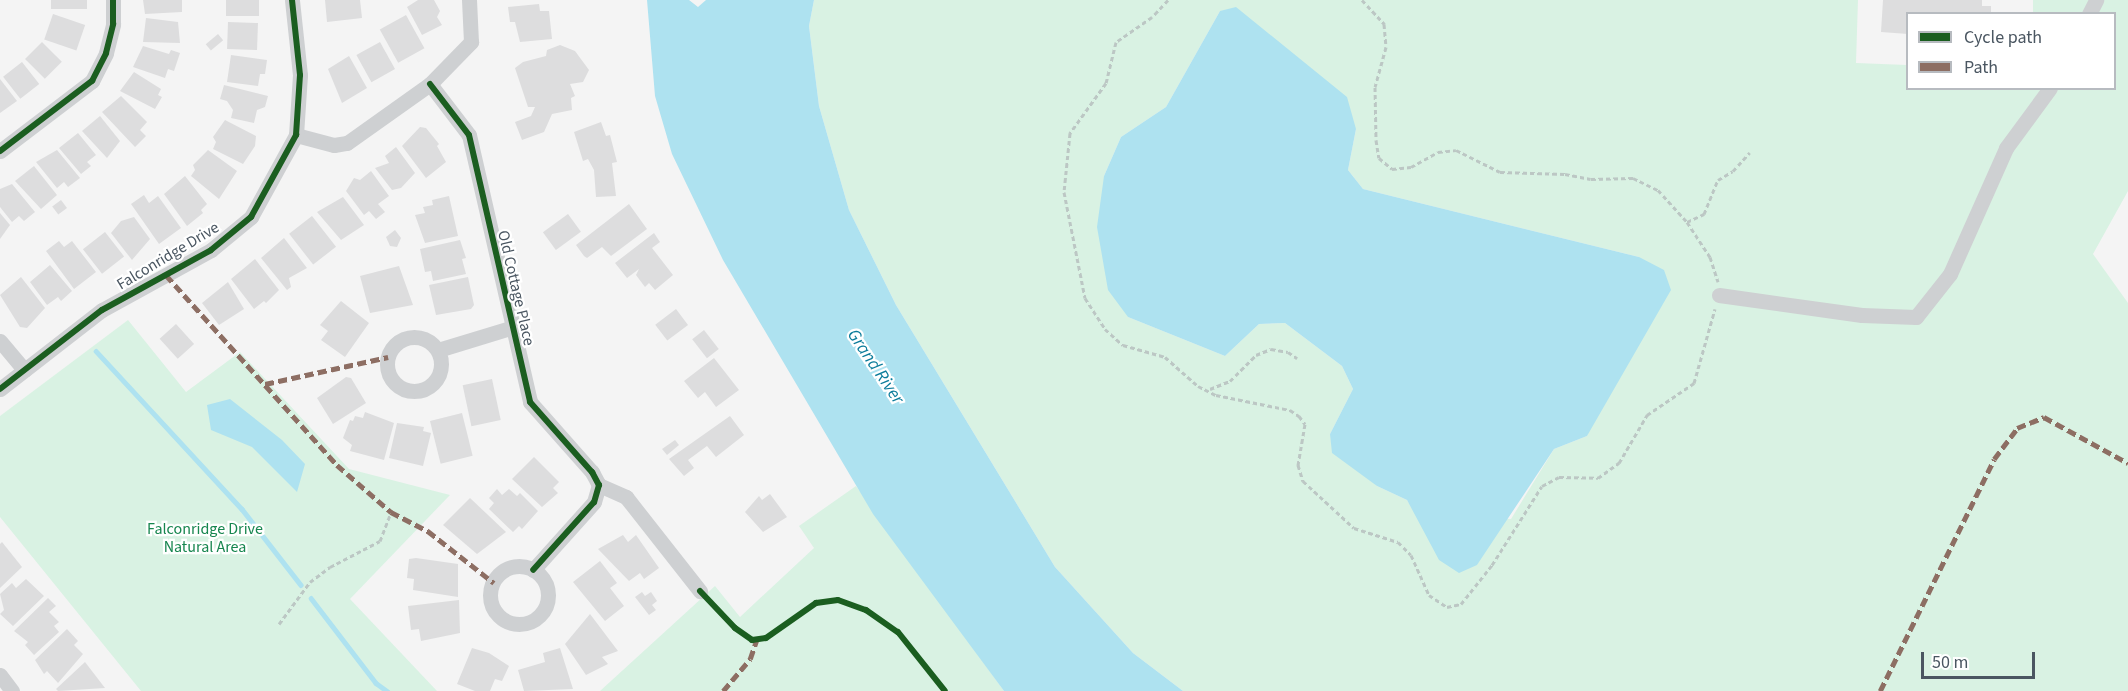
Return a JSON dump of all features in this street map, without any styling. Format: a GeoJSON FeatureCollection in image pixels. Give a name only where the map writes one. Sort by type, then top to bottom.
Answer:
{"type":"FeatureCollection","features":[{"type":"Feature","properties":{"kind":"street"},"geometry":{"type":"LineString","coordinates":[[0,152],[92,81],[106,54],[113,24],[113,0]]}},
{"type":"Feature","properties":{"kind":"street","name":"Falconridge Drive"},"geometry":{"type":"LineString","coordinates":[[0,389],[102,310],[211,250],[251,217],[296,135],[300,75],[292,0]]}},
{"type":"Feature","properties":{"kind":"street"},"geometry":{"type":"LineString","coordinates":[[296,135],[334,145],[346,143],[430,84],[471,42],[470,0]]}},
{"type":"Feature","properties":{"kind":"street","name":"Old Cottage Place"},"geometry":{"type":"LineString","coordinates":[[430,84],[469,135],[510,328],[530,402],[592,472],[599,485]]}},
{"type":"Feature","properties":{"kind":"street"},"geometry":{"type":"LineString","coordinates":[[1719,295],[1862,315],[1916,317],[1950,274],[2006,148],[2049,90]]}},
{"type":"Feature","properties":{"kind":"street"},"geometry":{"type":"LineString","coordinates":[[438,351],[510,328]]}},
{"type":"Feature","properties":{"kind":"street"},"geometry":{"type":"LineString","coordinates":[[0,341],[24,370]]}},
{"type":"Feature","properties":{"kind":"street"},"geometry":{"type":"LineString","coordinates":[[533,570],[594,502],[599,485],[626,497],[700,591]]}},
{"type":"Feature","properties":{"kind":"street"},"geometry":{"type":"LineString","coordinates":[[0,675],[12,691]]}},
{"type":"Feature","properties":{"kind":"path"},"geometry":{"type":"LineString","coordinates":[[1168,0],[1152,17],[1116,42],[1106,83],[1070,133],[1064,192],[1085,298],[1105,329],[1123,345],[1165,357],[1198,387],[1210,389],[1229,400],[1276,407],[1299,416],[1305,424],[1298,465],[1303,481],[1354,528],[1398,542],[1411,555],[1429,595],[1447,607],[1461,603],[1492,566],[1542,486],[1559,477],[1598,478],[1619,463],[1647,415],[1694,383],[1719,295],[1710,257],[1687,222],[1658,190],[1633,178],[1592,179],[1565,174],[1500,172],[1456,150],[1438,152],[1411,167],[1392,169],[1379,158],[1376,140],[1375,87],[1386,47],[1384,24],[1362,0]]}},
{"type":"Feature","properties":{"kind":"path"},"geometry":{"type":"LineString","coordinates":[[1687,222],[1704,214],[1718,180],[1750,152]]}},
{"type":"Feature","properties":{"kind":"path"},"geometry":{"type":"LineString","coordinates":[[1210,389],[1230,381],[1263,352],[1288,352],[1297,358]]}},
{"type":"Feature","properties":{"kind":"path"},"geometry":{"type":"LineString","coordinates":[[279,624],[310,582],[330,567],[380,541],[391,512]]}},
{"type":"Feature","properties":{"kind":"green space"},"geometry":{"type":"Polygon","coordinates":[[[814,0],[1858,0],[1856,63],[1906,65],[1906,90],[2116,90],[2116,12],[2033,12],[2033,0],[2128,0],[2128,191],[2093,254],[2128,303],[2128,691],[1183,691],[1133,653],[1055,567],[896,305],[849,210],[819,106],[809,26],[814,0]],[[1220,11],[1166,107],[1121,137],[1104,176],[1128,317],[1225,356],[1259,324],[1285,323],[1342,366],[1353,389],[1330,434],[1377,486],[1407,500],[1415,513],[1511,519],[1554,449],[1587,436],[1639,257],[1363,189],[1348,170],[1356,129],[1220,11]]]}},
{"type":"Feature","properties":{"kind":"green space","name":"Falconridge Drive Natural Area"},"geometry":{"type":"Polygon","coordinates":[[[128,320],[186,392],[240,352],[349,469],[450,495],[350,599],[437,691],[141,691],[0,517],[0,416],[128,320]]]}},
{"type":"Feature","properties":{"kind":"green space"},"geometry":{"type":"Polygon","coordinates":[[[856,486],[1004,691],[600,691],[715,586],[740,617],[814,548],[799,526],[856,486]]]}},
{"type":"Feature","properties":{"kind":"water","name":"Grand River"},"geometry":{"type":"Polygon","coordinates":[[[647,0],[689,0],[698,7],[706,0],[814,0],[809,26],[819,106],[849,210],[896,305],[1055,567],[1133,653],[1183,691],[1004,691],[873,514],[723,260],[672,154],[655,96],[647,0]]]}},
{"type":"Feature","properties":{"kind":"water"},"geometry":{"type":"Polygon","coordinates":[[[1236,7],[1347,97],[1356,129],[1348,170],[1363,189],[1639,257],[1664,270],[1671,290],[1587,436],[1554,449],[1477,565],[1459,573],[1439,560],[1407,500],[1377,486],[1332,453],[1330,434],[1353,389],[1342,366],[1285,323],[1259,324],[1225,356],[1128,317],[1108,290],[1097,227],[1104,176],[1121,137],[1166,107],[1220,11],[1236,7]]]}},
{"type":"Feature","properties":{"kind":"water"},"geometry":{"type":"Polygon","coordinates":[[[230,399],[282,440],[305,464],[297,492],[252,447],[211,430],[207,405],[230,399]]]}},
{"type":"Feature","properties":{"kind":"building"},"geometry":{"type":"Polygon","coordinates":[[[51,0],[87,0],[87,9],[51,9],[51,0]]]}},
{"type":"Feature","properties":{"kind":"building"},"geometry":{"type":"Polygon","coordinates":[[[143,0],[182,0],[182,12],[145,14],[143,0]]]}},
{"type":"Feature","properties":{"kind":"building"},"geometry":{"type":"Polygon","coordinates":[[[226,0],[259,0],[259,16],[226,16],[226,0]]]}},
{"type":"Feature","properties":{"kind":"building"},"geometry":{"type":"Polygon","coordinates":[[[325,0],[360,0],[362,18],[327,22],[325,0]]]}},
{"type":"Feature","properties":{"kind":"building"},"geometry":{"type":"Polygon","coordinates":[[[418,0],[434,0],[440,11],[437,17],[442,25],[422,35],[407,7],[418,0]]]}},
{"type":"Feature","properties":{"kind":"building"},"geometry":{"type":"Polygon","coordinates":[[[1883,0],[1982,0],[1982,6],[1991,6],[1991,12],[1906,12],[1906,34],[1881,32],[1883,0]]]}},
{"type":"Feature","properties":{"kind":"building"},"geometry":{"type":"Polygon","coordinates":[[[539,4],[540,11],[549,11],[552,39],[520,42],[515,22],[510,22],[508,7],[539,4]]]}},
{"type":"Feature","properties":{"kind":"building"},"geometry":{"type":"Polygon","coordinates":[[[53,14],[85,25],[76,51],[44,40],[53,14]]]}},
{"type":"Feature","properties":{"kind":"building"},"geometry":{"type":"Polygon","coordinates":[[[406,15],[424,48],[398,63],[380,30],[406,15]]]}},
{"type":"Feature","properties":{"kind":"building"},"geometry":{"type":"Polygon","coordinates":[[[146,18],[178,22],[180,43],[143,42],[146,18]]]}},
{"type":"Feature","properties":{"kind":"building"},"geometry":{"type":"Polygon","coordinates":[[[228,22],[258,23],[257,50],[227,49],[228,22]]]}},
{"type":"Feature","properties":{"kind":"building"},"geometry":{"type":"Polygon","coordinates":[[[218,34],[223,40],[211,50],[206,44],[218,34]]]}},
{"type":"Feature","properties":{"kind":"building"},"geometry":{"type":"Polygon","coordinates":[[[42,42],[62,62],[45,79],[25,59],[42,42]]]}},
{"type":"Feature","properties":{"kind":"building"},"geometry":{"type":"Polygon","coordinates":[[[380,42],[395,69],[371,82],[356,55],[380,42]]]}},
{"type":"Feature","properties":{"kind":"building"},"geometry":{"type":"Polygon","coordinates":[[[560,45],[575,51],[589,70],[583,82],[570,84],[575,96],[571,98],[572,110],[552,114],[544,132],[522,140],[515,122],[531,116],[535,107],[528,107],[515,68],[523,62],[546,56],[547,50],[560,45]]]}},
{"type":"Feature","properties":{"kind":"building"},"geometry":{"type":"Polygon","coordinates":[[[143,46],[169,54],[171,50],[180,53],[174,71],[168,69],[165,78],[133,67],[143,46]]]}},
{"type":"Feature","properties":{"kind":"building"},"geometry":{"type":"Polygon","coordinates":[[[231,55],[267,60],[265,74],[260,74],[258,86],[227,82],[231,55]]]}},
{"type":"Feature","properties":{"kind":"building"},"geometry":{"type":"Polygon","coordinates":[[[349,56],[367,88],[342,103],[328,69],[349,56]]]}},
{"type":"Feature","properties":{"kind":"building"},"geometry":{"type":"Polygon","coordinates":[[[22,62],[39,84],[20,99],[3,77],[22,62]]]}},
{"type":"Feature","properties":{"kind":"building"},"geometry":{"type":"Polygon","coordinates":[[[134,72],[161,89],[158,95],[162,97],[155,109],[120,91],[134,72]]]}},
{"type":"Feature","properties":{"kind":"building"},"geometry":{"type":"Polygon","coordinates":[[[0,79],[17,101],[0,113],[0,79]]]}},
{"type":"Feature","properties":{"kind":"building"},"geometry":{"type":"Polygon","coordinates":[[[224,85],[268,96],[265,107],[257,110],[254,123],[231,118],[233,110],[227,101],[220,99],[224,85]]]}},
{"type":"Feature","properties":{"kind":"building"},"geometry":{"type":"Polygon","coordinates":[[[121,96],[147,122],[140,130],[146,136],[135,147],[102,112],[121,96]]]}},
{"type":"Feature","properties":{"kind":"building"},"geometry":{"type":"Polygon","coordinates":[[[100,116],[120,141],[107,158],[82,131],[100,116]]]}},
{"type":"Feature","properties":{"kind":"building"},"geometry":{"type":"Polygon","coordinates":[[[225,120],[256,136],[255,146],[243,164],[213,149],[216,142],[213,137],[225,120]]]}},
{"type":"Feature","properties":{"kind":"building"},"geometry":{"type":"Polygon","coordinates":[[[601,122],[606,136],[610,135],[617,162],[612,163],[616,196],[596,197],[594,170],[588,159],[583,161],[574,132],[601,122]]]}},
{"type":"Feature","properties":{"kind":"building"},"geometry":{"type":"Polygon","coordinates":[[[420,127],[426,128],[439,144],[437,146],[446,162],[426,178],[402,146],[420,127]]]}},
{"type":"Feature","properties":{"kind":"building"},"geometry":{"type":"Polygon","coordinates":[[[78,133],[96,155],[87,162],[91,166],[81,174],[59,148],[78,133]]]}},
{"type":"Feature","properties":{"kind":"building"},"geometry":{"type":"Polygon","coordinates":[[[396,147],[415,173],[401,188],[392,190],[375,168],[389,163],[385,156],[396,147]]]}},
{"type":"Feature","properties":{"kind":"building"},"geometry":{"type":"Polygon","coordinates":[[[57,150],[80,178],[68,187],[64,182],[57,188],[36,162],[57,150]]]}},
{"type":"Feature","properties":{"kind":"building"},"geometry":{"type":"Polygon","coordinates":[[[208,150],[237,171],[219,199],[191,176],[195,170],[193,165],[208,150]]]}},
{"type":"Feature","properties":{"kind":"building"},"geometry":{"type":"Polygon","coordinates":[[[34,166],[57,195],[41,209],[15,181],[34,166]]]}},
{"type":"Feature","properties":{"kind":"building"},"geometry":{"type":"Polygon","coordinates":[[[371,171],[389,196],[378,204],[385,212],[376,219],[369,211],[364,215],[346,191],[354,178],[360,180],[371,171]]]}},
{"type":"Feature","properties":{"kind":"building"},"geometry":{"type":"Polygon","coordinates":[[[185,176],[207,204],[201,210],[203,213],[187,226],[164,194],[185,176]]]}},
{"type":"Feature","properties":{"kind":"building"},"geometry":{"type":"Polygon","coordinates":[[[12,184],[35,212],[24,221],[19,216],[12,222],[0,207],[0,189],[12,184]]]}},
{"type":"Feature","properties":{"kind":"building"},"geometry":{"type":"Polygon","coordinates":[[[144,195],[149,203],[158,196],[181,228],[159,244],[131,204],[144,195]]]}},
{"type":"Feature","properties":{"kind":"building"},"geometry":{"type":"Polygon","coordinates":[[[449,196],[458,236],[425,243],[415,215],[425,213],[423,207],[433,205],[432,200],[449,196]]]}},
{"type":"Feature","properties":{"kind":"building"},"geometry":{"type":"Polygon","coordinates":[[[343,197],[364,225],[341,240],[317,212],[343,197]]]}},
{"type":"Feature","properties":{"kind":"building"},"geometry":{"type":"Polygon","coordinates":[[[61,200],[67,208],[58,215],[52,207],[61,200]]]}},
{"type":"Feature","properties":{"kind":"building"},"geometry":{"type":"Polygon","coordinates":[[[629,204],[647,229],[611,256],[602,247],[587,258],[584,256],[576,245],[629,204]]]}},
{"type":"Feature","properties":{"kind":"building"},"geometry":{"type":"Polygon","coordinates":[[[0,213],[10,225],[0,239],[0,213]]]}},
{"type":"Feature","properties":{"kind":"building"},"geometry":{"type":"Polygon","coordinates":[[[568,214],[581,232],[556,250],[543,232],[568,214]]]}},
{"type":"Feature","properties":{"kind":"building"},"geometry":{"type":"Polygon","coordinates":[[[312,216],[336,247],[313,265],[289,234],[312,216]]]}},
{"type":"Feature","properties":{"kind":"building"},"geometry":{"type":"Polygon","coordinates":[[[134,217],[150,239],[132,260],[111,233],[121,221],[134,217]]]}},
{"type":"Feature","properties":{"kind":"building"},"geometry":{"type":"Polygon","coordinates":[[[395,230],[401,238],[397,247],[390,246],[386,237],[395,230]]]}},
{"type":"Feature","properties":{"kind":"building"},"geometry":{"type":"Polygon","coordinates":[[[105,232],[124,256],[102,274],[83,249],[105,232]]]}},
{"type":"Feature","properties":{"kind":"building"},"geometry":{"type":"Polygon","coordinates":[[[654,233],[660,242],[652,248],[673,275],[655,290],[649,283],[645,287],[636,275],[639,269],[627,278],[615,263],[654,233]]]}},
{"type":"Feature","properties":{"kind":"building"},"geometry":{"type":"Polygon","coordinates":[[[284,238],[307,268],[289,278],[291,287],[287,290],[261,258],[284,238]]]}},
{"type":"Feature","properties":{"kind":"building"},"geometry":{"type":"Polygon","coordinates":[[[460,240],[466,258],[462,259],[466,274],[433,281],[431,271],[425,272],[420,249],[460,240]]]}},
{"type":"Feature","properties":{"kind":"building"},"geometry":{"type":"Polygon","coordinates":[[[59,241],[64,247],[72,241],[96,272],[74,289],[46,251],[59,241]]]}},
{"type":"Feature","properties":{"kind":"building"},"geometry":{"type":"Polygon","coordinates":[[[255,259],[279,290],[266,303],[264,301],[254,309],[231,279],[255,259]]]}},
{"type":"Feature","properties":{"kind":"building"},"geometry":{"type":"Polygon","coordinates":[[[50,265],[72,291],[61,301],[58,297],[47,305],[30,282],[50,265]]]}},
{"type":"Feature","properties":{"kind":"building"},"geometry":{"type":"Polygon","coordinates":[[[399,266],[413,305],[370,313],[360,276],[399,266]]]}},
{"type":"Feature","properties":{"kind":"building"},"geometry":{"type":"Polygon","coordinates":[[[21,277],[45,308],[27,328],[20,327],[0,295],[21,277]]]}},
{"type":"Feature","properties":{"kind":"building"},"geometry":{"type":"Polygon","coordinates":[[[468,277],[474,305],[471,309],[436,315],[429,285],[468,277]]]}},
{"type":"Feature","properties":{"kind":"building"},"geometry":{"type":"Polygon","coordinates":[[[228,282],[244,309],[219,325],[202,303],[228,282]]]}},
{"type":"Feature","properties":{"kind":"building"},"geometry":{"type":"Polygon","coordinates":[[[341,301],[369,323],[345,357],[321,340],[328,331],[320,325],[341,301]]]}},
{"type":"Feature","properties":{"kind":"building"},"geometry":{"type":"Polygon","coordinates":[[[676,309],[688,325],[667,341],[655,325],[676,309]]]}},
{"type":"Feature","properties":{"kind":"building"},"geometry":{"type":"Polygon","coordinates":[[[176,324],[194,344],[178,359],[160,339],[176,324]]]}},
{"type":"Feature","properties":{"kind":"building"},"geometry":{"type":"Polygon","coordinates":[[[704,330],[719,349],[707,358],[692,339],[704,330]]]}},
{"type":"Feature","properties":{"kind":"building"},"geometry":{"type":"Polygon","coordinates":[[[714,358],[739,390],[716,407],[705,392],[698,398],[684,381],[714,358]]]}},
{"type":"Feature","properties":{"kind":"building"},"geometry":{"type":"Polygon","coordinates":[[[346,377],[351,378],[366,403],[333,424],[317,398],[346,377]]]}},
{"type":"Feature","properties":{"kind":"building"},"geometry":{"type":"Polygon","coordinates":[[[492,379],[501,420],[471,426],[463,385],[492,379]]]}},
{"type":"Feature","properties":{"kind":"building"},"geometry":{"type":"Polygon","coordinates":[[[365,412],[394,423],[384,460],[350,451],[352,445],[343,438],[350,420],[353,421],[355,416],[363,418],[365,412]]]}},
{"type":"Feature","properties":{"kind":"building"},"geometry":{"type":"Polygon","coordinates":[[[462,413],[473,456],[441,464],[430,421],[462,413]]]}},
{"type":"Feature","properties":{"kind":"building"},"geometry":{"type":"Polygon","coordinates":[[[730,416],[744,435],[716,457],[707,446],[688,460],[694,468],[684,476],[669,459],[730,416]]]}},
{"type":"Feature","properties":{"kind":"building"},"geometry":{"type":"Polygon","coordinates":[[[397,423],[424,427],[423,431],[431,433],[423,466],[389,458],[397,423]]]}},
{"type":"Feature","properties":{"kind":"building"},"geometry":{"type":"Polygon","coordinates":[[[675,440],[679,445],[667,455],[662,449],[675,440]]]}},
{"type":"Feature","properties":{"kind":"building"},"geometry":{"type":"Polygon","coordinates":[[[534,457],[559,482],[553,488],[558,493],[542,507],[512,479],[534,457]]]}},
{"type":"Feature","properties":{"kind":"building"},"geometry":{"type":"Polygon","coordinates":[[[497,489],[502,495],[509,489],[517,496],[520,493],[538,511],[522,529],[519,526],[513,532],[489,509],[494,503],[489,498],[497,489]]]}},
{"type":"Feature","properties":{"kind":"building"},"geometry":{"type":"Polygon","coordinates":[[[770,494],[787,517],[763,532],[745,512],[759,496],[762,500],[770,494]]]}},
{"type":"Feature","properties":{"kind":"building"},"geometry":{"type":"Polygon","coordinates":[[[470,498],[506,532],[477,554],[443,525],[470,498]]]}},
{"type":"Feature","properties":{"kind":"building"},"geometry":{"type":"Polygon","coordinates":[[[623,535],[628,542],[636,535],[659,568],[644,579],[640,573],[629,581],[598,549],[623,535]]]}},
{"type":"Feature","properties":{"kind":"building"},"geometry":{"type":"Polygon","coordinates":[[[2,542],[22,567],[0,588],[0,544],[2,542]]]}},
{"type":"Feature","properties":{"kind":"building"},"geometry":{"type":"Polygon","coordinates":[[[409,559],[458,564],[458,597],[413,590],[414,579],[407,578],[409,559]]]}},
{"type":"Feature","properties":{"kind":"building"},"geometry":{"type":"Polygon","coordinates":[[[600,561],[617,583],[610,588],[624,606],[605,621],[573,582],[600,561]]]}},
{"type":"Feature","properties":{"kind":"building"},"geometry":{"type":"Polygon","coordinates":[[[26,579],[44,596],[13,626],[0,614],[4,610],[0,594],[12,583],[16,588],[26,579]]]}},
{"type":"Feature","properties":{"kind":"building"},"geometry":{"type":"Polygon","coordinates":[[[642,592],[645,596],[651,592],[657,601],[652,605],[656,610],[649,615],[635,597],[642,592]]]}},
{"type":"Feature","properties":{"kind":"building"},"geometry":{"type":"Polygon","coordinates":[[[48,598],[56,606],[49,612],[59,622],[54,626],[59,632],[34,655],[25,645],[28,642],[14,631],[48,598]]]}},
{"type":"Feature","properties":{"kind":"building"},"geometry":{"type":"Polygon","coordinates":[[[459,600],[460,633],[421,641],[419,629],[411,630],[408,606],[459,600]]]}},
{"type":"Feature","properties":{"kind":"building"},"geometry":{"type":"Polygon","coordinates":[[[590,614],[618,651],[602,657],[608,664],[586,675],[565,644],[590,614]]]}},
{"type":"Feature","properties":{"kind":"building"},"geometry":{"type":"Polygon","coordinates":[[[67,629],[78,641],[74,645],[83,654],[58,683],[47,671],[44,674],[35,660],[67,629]]]}},
{"type":"Feature","properties":{"kind":"building"},"geometry":{"type":"Polygon","coordinates":[[[472,648],[489,653],[509,666],[502,681],[495,679],[490,691],[475,691],[457,684],[472,648]]]}},
{"type":"Feature","properties":{"kind":"building"},"geometry":{"type":"Polygon","coordinates":[[[560,648],[573,689],[524,691],[518,670],[545,662],[543,653],[560,648]]]}},
{"type":"Feature","properties":{"kind":"building"},"geometry":{"type":"Polygon","coordinates":[[[85,662],[105,688],[58,691],[56,689],[85,662]]]}},
{"type":"Feature","properties":{"kind":"waterway"},"geometry":{"type":"LineString","coordinates":[[96,351],[242,509],[301,585]]}},
{"type":"Feature","properties":{"kind":"waterway"},"geometry":{"type":"LineString","coordinates":[[311,598],[376,683],[387,691]]}},
{"type":"Feature","properties":{"kind":"marked path"},"geometry":{"type":"LineString","coordinates":[[166,275],[337,465],[391,512],[428,531],[494,583]]}},
{"type":"Feature","properties":{"kind":"marked path"},"geometry":{"type":"LineString","coordinates":[[265,384],[388,357]]}},
{"type":"Feature","properties":{"kind":"marked path"},"geometry":{"type":"LineString","coordinates":[[1880,691],[1994,459],[2017,428],[2044,417],[2128,463]]}},
{"type":"Feature","properties":{"kind":"marked path"},"geometry":{"type":"LineString","coordinates":[[723,691],[750,659],[757,639]]}},
{"type":"Feature","properties":{"kind":"cycle path"},"geometry":{"type":"LineString","coordinates":[[0,151],[92,81],[106,53],[113,24],[113,0]]}},
{"type":"Feature","properties":{"kind":"cycle path"},"geometry":{"type":"LineString","coordinates":[[0,389],[102,310],[211,250],[251,217],[296,135],[300,75],[292,0]]}},
{"type":"Feature","properties":{"kind":"cycle path"},"geometry":{"type":"LineString","coordinates":[[430,84],[469,135],[530,402],[592,472],[599,485],[594,502],[533,570]]}},
{"type":"Feature","properties":{"kind":"cycle path"},"geometry":{"type":"LineString","coordinates":[[700,591],[735,628],[752,640],[766,638],[816,603],[838,600],[866,610],[898,632],[945,691]]}}]}
